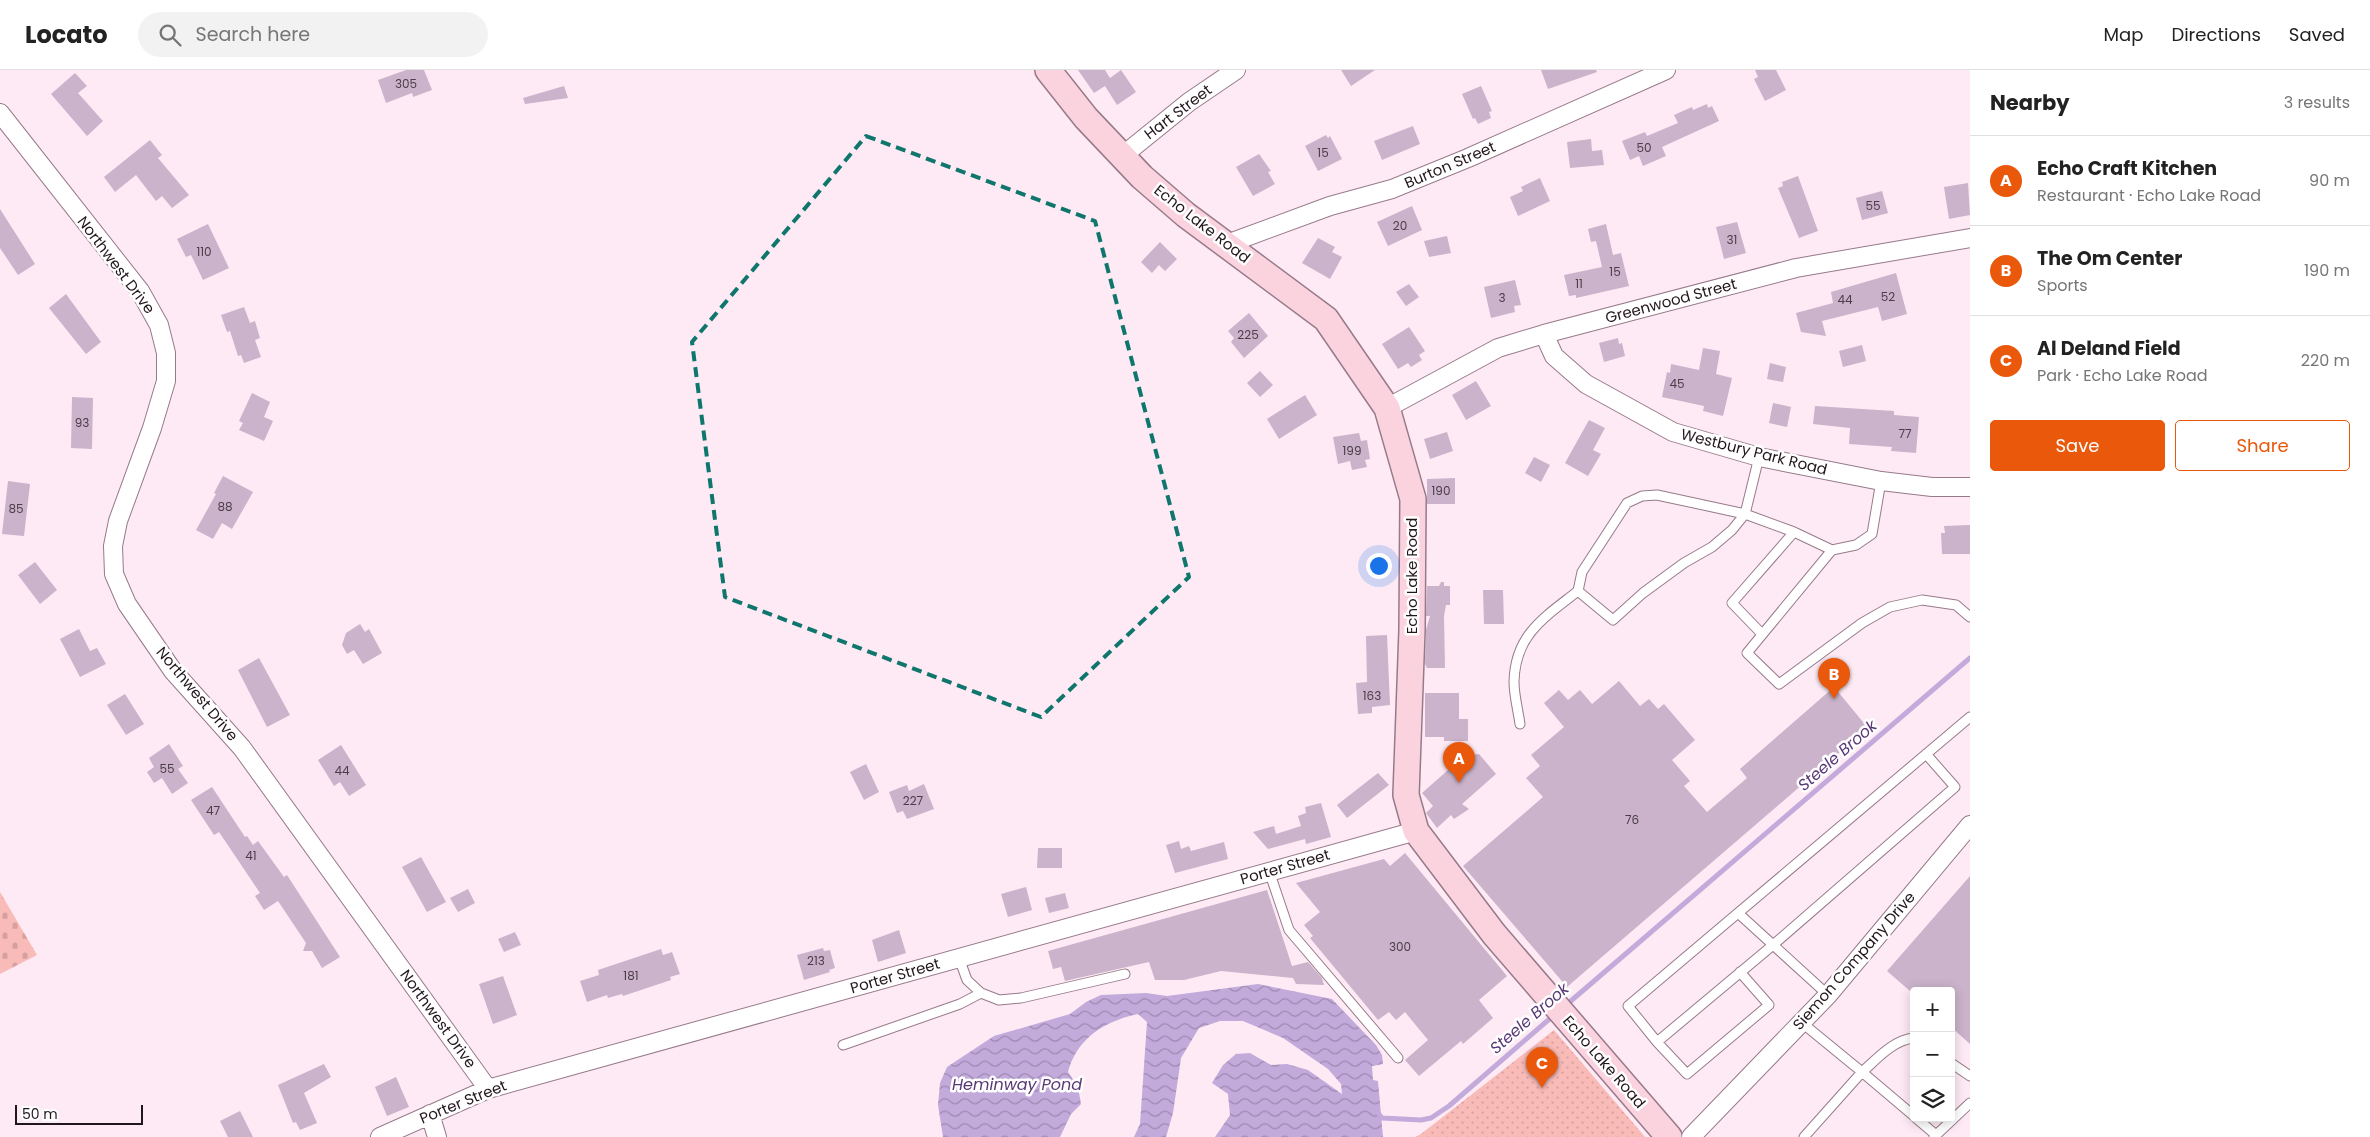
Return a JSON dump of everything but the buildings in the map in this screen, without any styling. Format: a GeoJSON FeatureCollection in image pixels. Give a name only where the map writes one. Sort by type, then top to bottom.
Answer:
{"type":"FeatureCollection","features":[{"type":"Feature","properties":{"kind":"main road","name":"Echo Lake Road"},"geometry":{"type":"LineString","coordinates":[[1048,70],[1086,118],[1121,157],[1186,215],[1326,319],[1387,408],[1413,499],[1412,630],[1406,794],[1416,831],[1494,934],[1669,1137]]}},
{"type":"Feature","properties":{"kind":"street","name":"Hart Street"},"geometry":{"type":"LineString","coordinates":[[1121,157],[1189,102],[1236,70]]}},
{"type":"Feature","properties":{"kind":"street","name":"Burton Street"},"geometry":{"type":"LineString","coordinates":[[1227,244],[1330,206],[1392,189],[1468,158],[1666,70]]}},
{"type":"Feature","properties":{"kind":"street","name":"Northwest Drive"},"geometry":{"type":"LineString","coordinates":[[0,113],[140,291],[159,324],[166,354],[166,381],[152,428],[118,521],[113,546],[114,574],[127,604],[173,671],[242,748],[488,1089]]}},
{"type":"Feature","properties":{"kind":"street","name":"Greenwood Street"},"geometry":{"type":"LineString","coordinates":[[1387,408],[1498,348],[1544,334],[1796,268],[1970,238]]}},
{"type":"Feature","properties":{"kind":"street","name":"Westbury Park Road"},"geometry":{"type":"LineString","coordinates":[[1544,334],[1554,356],[1586,384],[1673,432],[1759,456],[1881,481],[1932,487],[1970,487]]}},
{"type":"Feature","properties":{"kind":"street","name":"Siemon Company Drive"},"geometry":{"type":"LineString","coordinates":[[1692,1137],[1828,994],[1970,824]]}},
{"type":"Feature","properties":{"kind":"street","name":"Porter Street"},"geometry":{"type":"LineString","coordinates":[[380,1137],[488,1089],[1416,831]]}},
{"type":"Feature","properties":{"kind":"street"},"geometry":{"type":"LineString","coordinates":[[430,1114],[437,1137]]}},
{"type":"Feature","properties":{"kind":"lane"},"geometry":{"type":"LineString","coordinates":[[1578,591],[1613,620],[1643,593],[1684,562],[1712,547],[1732,530],[1745,514],[1759,456]]}},
{"type":"Feature","properties":{"kind":"lane"},"geometry":{"type":"LineString","coordinates":[[1520,724],[1514,683],[1515,666],[1524,638],[1537,623],[1578,591],[1582,572],[1627,502],[1642,496],[1657,495],[1745,514],[1794,532],[1832,550],[1856,545],[1872,534],[1881,481]]}},
{"type":"Feature","properties":{"kind":"lane"},"geometry":{"type":"LineString","coordinates":[[1762,634],[1732,604],[1794,532]]}},
{"type":"Feature","properties":{"kind":"lane"},"geometry":{"type":"LineString","coordinates":[[1832,550],[1747,653],[1779,684],[1862,623],[1890,606],[1922,600],[1956,605],[1970,617]]}},
{"type":"Feature","properties":{"kind":"lane"},"geometry":{"type":"LineString","coordinates":[[1740,972],[1769,1005],[1687,1074],[1657,1042],[1628,1006],[1970,717]]}},
{"type":"Feature","properties":{"kind":"lane"},"geometry":{"type":"LineString","coordinates":[[1657,1042],[1773,945],[1955,787],[1926,754]]}},
{"type":"Feature","properties":{"kind":"lane"},"geometry":{"type":"LineString","coordinates":[[1269,871],[1289,930],[1398,1058]]}},
{"type":"Feature","properties":{"kind":"lane"},"geometry":{"type":"LineString","coordinates":[[1738,913],[1828,994]]}},
{"type":"Feature","properties":{"kind":"lane"},"geometry":{"type":"LineString","coordinates":[[959,958],[967,980],[981,994],[999,1000],[1022,998],[1125,974]]}},
{"type":"Feature","properties":{"kind":"lane"},"geometry":{"type":"LineString","coordinates":[[843,1045],[960,1004],[981,994]]}},
{"type":"Feature","properties":{"kind":"lane"},"geometry":{"type":"LineString","coordinates":[[1801,1022],[1910,1113]]}},
{"type":"Feature","properties":{"kind":"lane"},"geometry":{"type":"LineString","coordinates":[[1804,1137],[1862,1072],[1891,1046],[1906,1038],[1910,1038]]}},
{"type":"Feature","properties":{"kind":"lane"},"geometry":{"type":"LineString","coordinates":[[1955,1066],[1970,1076]]}},
{"type":"Feature","properties":{"kind":"lane"},"geometry":{"type":"LineString","coordinates":[[1920,1122],[1935,1136],[1970,1103]]}},
{"type":"Feature","properties":{"kind":"highlighted area"},"geometry":{"type":"Polygon","coordinates":[[[866,136],[1095,221],[1189,577],[1041,717],[725,597],[692,342],[866,136]]]}},
{"type":"Feature","properties":{"kind":"green space"},"geometry":{"type":"Polygon","coordinates":[[[0,892],[37,955],[0,974],[0,892]]]}},
{"type":"Feature","properties":{"kind":"green space"},"geometry":{"type":"Polygon","coordinates":[[[1554,1030],[1645,1137],[1415,1137],[1421,1134],[1554,1030]]]}},
{"type":"Feature","properties":{"kind":"water","name":"Heminway Pond"},"geometry":{"type":"Polygon","coordinates":[[[1258,984],[1332,999],[1376,1045],[1382,1055],[1383,1064],[1372,1066],[1373,1080],[1378,1081],[1383,1137],[1215,1137],[1230,1115],[1228,1094],[1212,1083],[1223,1065],[1236,1054],[1250,1053],[1271,1065],[1287,1064],[1308,1070],[1342,1094],[1341,1084],[1328,1069],[1283,1038],[1243,1021],[1220,1021],[1199,1028],[1181,1058],[1173,1113],[1166,1137],[1134,1137],[1140,1124],[1147,1022],[1138,1014],[1104,1026],[1085,1041],[1078,1050],[1068,1072],[1078,1087],[1081,1104],[1071,1114],[1060,1137],[943,1137],[938,1105],[940,1083],[947,1067],[994,1036],[1070,1014],[1086,1002],[1101,995],[1146,993],[1167,996],[1258,984]]]}},
{"type":"Feature","properties":{"kind":"waterway","name":"Steele Brook"},"geometry":{"type":"LineString","coordinates":[[1565,1006],[1970,658]]}},
{"type":"Feature","properties":{"kind":"waterway","name":"Steele Brook"},"geometry":{"type":"LineString","coordinates":[[1378,1113],[1382,1118],[1421,1120],[1431,1118],[1449,1106],[1554,1015]]}},
{"type":"Feature","properties":{"kind":"place","name":"The Om Center"},"geometry":{"type":"Point","coordinates":[1834,699]}},
{"type":"Feature","properties":{"kind":"place","name":"Echo Craft Kitchen"},"geometry":{"type":"Point","coordinates":[1459,783]}},
{"type":"Feature","properties":{"kind":"place","name":"Al Deland Field"},"geometry":{"type":"Point","coordinates":[1542,1088]}}]}
